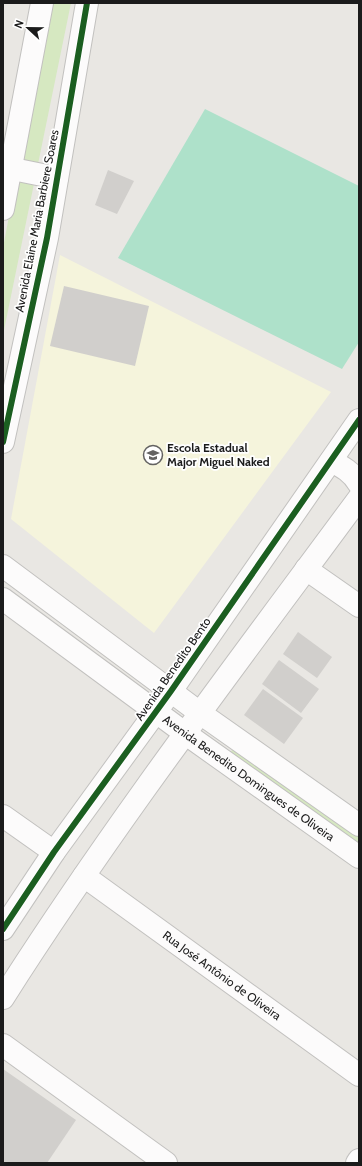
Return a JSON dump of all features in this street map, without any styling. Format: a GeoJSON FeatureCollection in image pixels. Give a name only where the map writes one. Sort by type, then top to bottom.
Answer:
{"type":"FeatureCollection","features":[{"type":"Feature","properties":{"kind":"street"},"geometry":{"type":"LineString","coordinates":[[3,208],[12,116],[42,3]]}},
{"type":"Feature","properties":{"kind":"street","name":"Avenida Elaine Maria Barbiere Soares"},"geometry":{"type":"LineString","coordinates":[[3,442],[47,238],[87,3]]}},
{"type":"Feature","properties":{"kind":"street"},"geometry":{"type":"LineString","coordinates":[[6,168],[57,178]]}},
{"type":"Feature","properties":{"kind":"street","name":"Avenida Benedito Bento"},"geometry":{"type":"LineString","coordinates":[[3,929],[54,852],[171,691],[331,461],[356,431]]}},
{"type":"Feature","properties":{"kind":"street"},"geometry":{"type":"LineString","coordinates":[[331,461],[354,475],[359,484]]}},
{"type":"Feature","properties":{"kind":"street"},"geometry":{"type":"LineString","coordinates":[[3,998],[11,968],[84,876],[200,713],[359,498]]}},
{"type":"Feature","properties":{"kind":"street","name":"Avenida Benedito Domingues de Oliveira"},"geometry":{"type":"LineString","coordinates":[[3,566],[200,713],[359,825]]}},
{"type":"Feature","properties":{"kind":"street"},"geometry":{"type":"LineString","coordinates":[[306,569],[359,606]]}},
{"type":"Feature","properties":{"kind":"street","name":"Avenida Benedito Domingues de Oliveira"},"geometry":{"type":"LineString","coordinates":[[3,599],[186,734],[359,857]]}},
{"type":"Feature","properties":{"kind":"street"},"geometry":{"type":"LineString","coordinates":[[3,816],[54,852]]}},
{"type":"Feature","properties":{"kind":"street","name":"Rua José Antônio de Oliveira"},"geometry":{"type":"LineString","coordinates":[[84,876],[359,1075]]}},
{"type":"Feature","properties":{"kind":"street"},"geometry":{"type":"LineString","coordinates":[[3,1045],[166,1163]]}},
{"type":"Feature","properties":{"kind":"shaded area","name":"Escola Estadual Major Miguel Naked"},"geometry":{"type":"Polygon","coordinates":[[[60,255],[331,392],[154,633],[11,519],[60,255]]]}},
{"type":"Feature","properties":{"kind":"green space"},"geometry":{"type":"Polygon","coordinates":[[[49,3],[71,3],[3,335],[3,248],[49,3]]]}},
{"type":"Feature","properties":{"kind":"green space"},"geometry":{"type":"Polygon","coordinates":[[[205,109],[359,186],[359,342],[342,369],[118,258],[205,109]]]}},
{"type":"Feature","properties":{"kind":"green space"},"geometry":{"type":"Polygon","coordinates":[[[236,747],[359,835],[359,844],[230,752],[236,747]]]}},
{"type":"Feature","properties":{"kind":"building"},"geometry":{"type":"Polygon","coordinates":[[[108,170],[134,181],[117,214],[95,205],[108,170]]]}},
{"type":"Feature","properties":{"kind":"building"},"geometry":{"type":"Polygon","coordinates":[[[64,286],[149,306],[135,366],[50,346],[64,286]]]}},
{"type":"Feature","properties":{"kind":"building"},"geometry":{"type":"Polygon","coordinates":[[[298,632],[332,657],[317,678],[283,654],[298,632]]]}},
{"type":"Feature","properties":{"kind":"building"},"geometry":{"type":"Polygon","coordinates":[[[279,660],[319,689],[301,713],[262,684],[279,660]]]}},
{"type":"Feature","properties":{"kind":"building"},"geometry":{"type":"Polygon","coordinates":[[[263,689],[303,718],[284,744],[244,715],[263,689]]]}},
{"type":"Feature","properties":{"kind":"building"},"geometry":{"type":"Polygon","coordinates":[[[3,1069],[76,1120],[47,1163],[3,1163],[3,1069]]]}},
{"type":"Feature","properties":{"kind":"cycle path"},"geometry":{"type":"LineString","coordinates":[[3,442],[47,238],[87,3]]}},
{"type":"Feature","properties":{"kind":"cycle path"},"geometry":{"type":"LineString","coordinates":[[3,929],[54,852],[171,691],[359,420]]}},
{"type":"Feature","properties":{"kind":"place","name":"Escola Estadual Major Miguel Naked"},"geometry":{"type":"Point","coordinates":[153,455]}}]}
